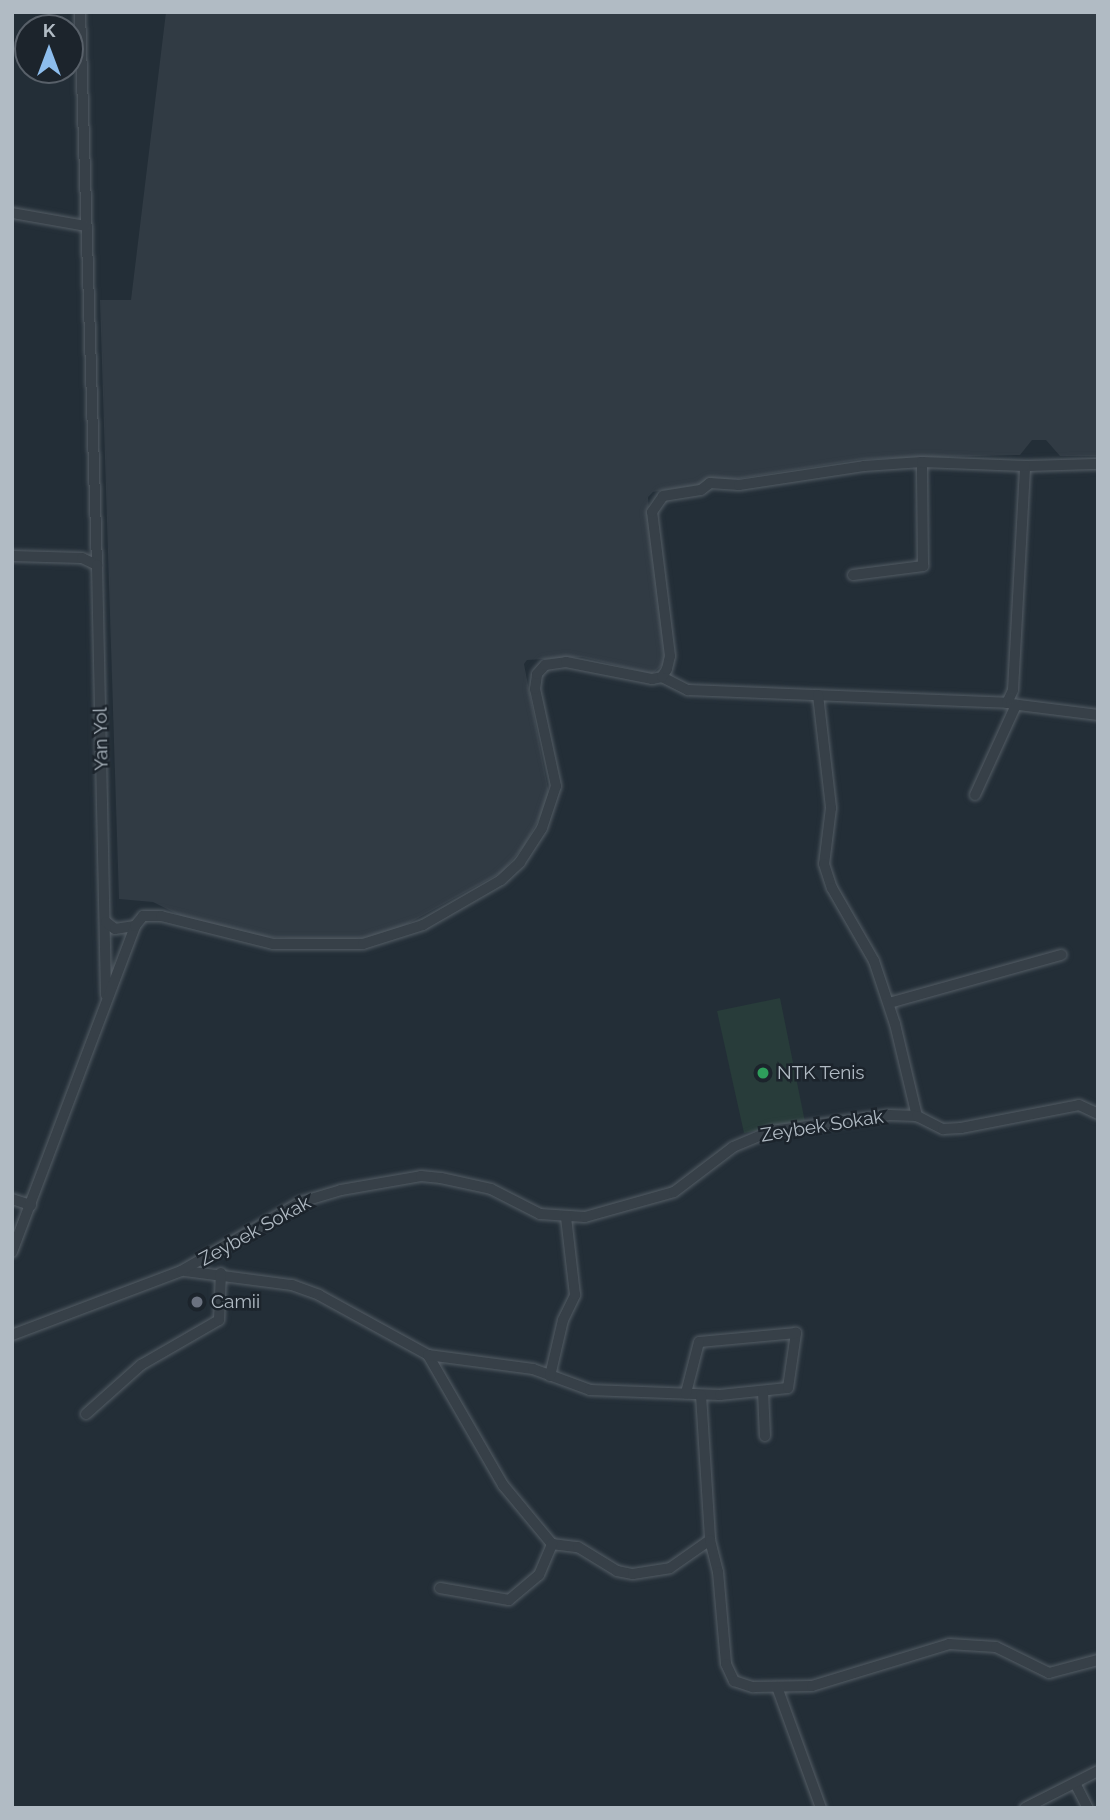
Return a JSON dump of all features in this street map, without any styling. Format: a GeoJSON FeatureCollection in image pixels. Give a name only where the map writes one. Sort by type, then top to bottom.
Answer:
{"type":"FeatureCollection","features":[{"type":"Feature","properties":{"kind":"street","name":"Yan Yol"},"geometry":{"type":"LineString","coordinates":[[80,12],[97,565],[106,1000]]}},
{"type":"Feature","properties":{"kind":"street"},"geometry":{"type":"LineString","coordinates":[[12,213],[86,226]]}},
{"type":"Feature","properties":{"kind":"street"},"geometry":{"type":"LineString","coordinates":[[853,575],[923,566],[922,462]]}},
{"type":"Feature","properties":{"kind":"street"},"geometry":{"type":"LineString","coordinates":[[662,677],[670,656],[652,512],[663,496],[701,490],[710,483],[739,485],[922,462],[1025,466],[1098,464]]}},
{"type":"Feature","properties":{"kind":"street"},"geometry":{"type":"LineString","coordinates":[[975,795],[1012,704],[1025,466]]}},
{"type":"Feature","properties":{"kind":"street"},"geometry":{"type":"LineString","coordinates":[[12,556],[82,558],[97,565]]}},
{"type":"Feature","properties":{"kind":"street"},"geometry":{"type":"LineString","coordinates":[[12,1252],[101,1025],[106,1000],[135,926],[143,916],[161,916],[193,928],[303,947],[363,944],[423,925],[501,880],[520,862],[542,828],[556,786],[535,689],[537,674],[545,665],[590,663],[662,677],[688,690],[1012,704],[1098,715]]}},
{"type":"Feature","properties":{"kind":"street"},"geometry":{"type":"LineString","coordinates":[[818,695],[831,808],[824,864],[832,888],[874,961],[889,1003],[917,1116]]}},
{"type":"Feature","properties":{"kind":"street"},"geometry":{"type":"LineString","coordinates":[[106,922],[115,929],[135,926]]}},
{"type":"Feature","properties":{"kind":"street"},"geometry":{"type":"LineString","coordinates":[[889,1003],[1061,955]]}},
{"type":"Feature","properties":{"kind":"street","name":"Zeybek Sokak"},"geometry":{"type":"LineString","coordinates":[[12,1335],[181,1271],[301,1202],[421,1176],[491,1189],[540,1214],[585,1217],[674,1192],[733,1147],[757,1135],[889,1115],[917,1116],[943,1129],[1071,1105],[1087,1105],[1098,1114]]}},
{"type":"Feature","properties":{"kind":"street"},"geometry":{"type":"LineString","coordinates":[[12,1199],[32,1205]]}},
{"type":"Feature","properties":{"kind":"street"},"geometry":{"type":"LineString","coordinates":[[550,1376],[563,1320],[575,1295],[566,1217]]}},
{"type":"Feature","properties":{"kind":"street"},"geometry":{"type":"LineString","coordinates":[[181,1271],[220,1273],[319,1295],[428,1355],[533,1369],[590,1390],[686,1392],[701,1395],[788,1388],[796,1333],[699,1342],[686,1392]]}},
{"type":"Feature","properties":{"kind":"street"},"geometry":{"type":"LineString","coordinates":[[86,1414],[141,1364],[219,1321],[220,1273]]}},
{"type":"Feature","properties":{"kind":"street"},"geometry":{"type":"LineString","coordinates":[[428,1355],[503,1485],[552,1545],[578,1547],[617,1571],[647,1573],[670,1567],[710,1540]]}},
{"type":"Feature","properties":{"kind":"street"},"geometry":{"type":"LineString","coordinates":[[763,1391],[765,1436]]}},
{"type":"Feature","properties":{"kind":"street"},"geometry":{"type":"LineString","coordinates":[[701,1395],[710,1540],[719,1572],[729,1675],[740,1685],[812,1686],[949,1644],[996,1647],[1049,1673],[1098,1660]]}},
{"type":"Feature","properties":{"kind":"street"},"geometry":{"type":"LineString","coordinates":[[440,1588],[509,1600],[539,1575],[552,1545]]}},
{"type":"Feature","properties":{"kind":"street"},"geometry":{"type":"LineString","coordinates":[[777,1687],[821,1808]]}},
{"type":"Feature","properties":{"kind":"street"},"geometry":{"type":"LineString","coordinates":[[1025,1808],[1098,1771]]}},
{"type":"Feature","properties":{"kind":"street"},"geometry":{"type":"LineString","coordinates":[[1075,1783],[1088,1808]]}},
{"type":"Feature","properties":{"kind":"shaded area"},"geometry":{"type":"Polygon","coordinates":[[[166,12],[1098,12],[1098,456],[1060,456],[1046,440],[1032,440],[1020,455],[863,459],[653,492],[648,497],[650,526],[666,662],[652,674],[582,657],[527,660],[524,664],[550,799],[524,846],[502,872],[387,935],[348,940],[260,937],[191,921],[153,902],[119,899],[100,300],[131,300],[166,12]]]}},
{"type":"Feature","properties":{"kind":"green space","name":"NTK Tenis"},"geometry":{"type":"Polygon","coordinates":[[[780,998],[805,1122],[744,1133],[717,1011],[780,998]]]}},
{"type":"Feature","properties":{"kind":"place","name":"NTK Tenis"},"geometry":{"type":"Point","coordinates":[763,1073]}},
{"type":"Feature","properties":{"kind":"place","name":"Camii"},"geometry":{"type":"Point","coordinates":[197,1302]}}]}
